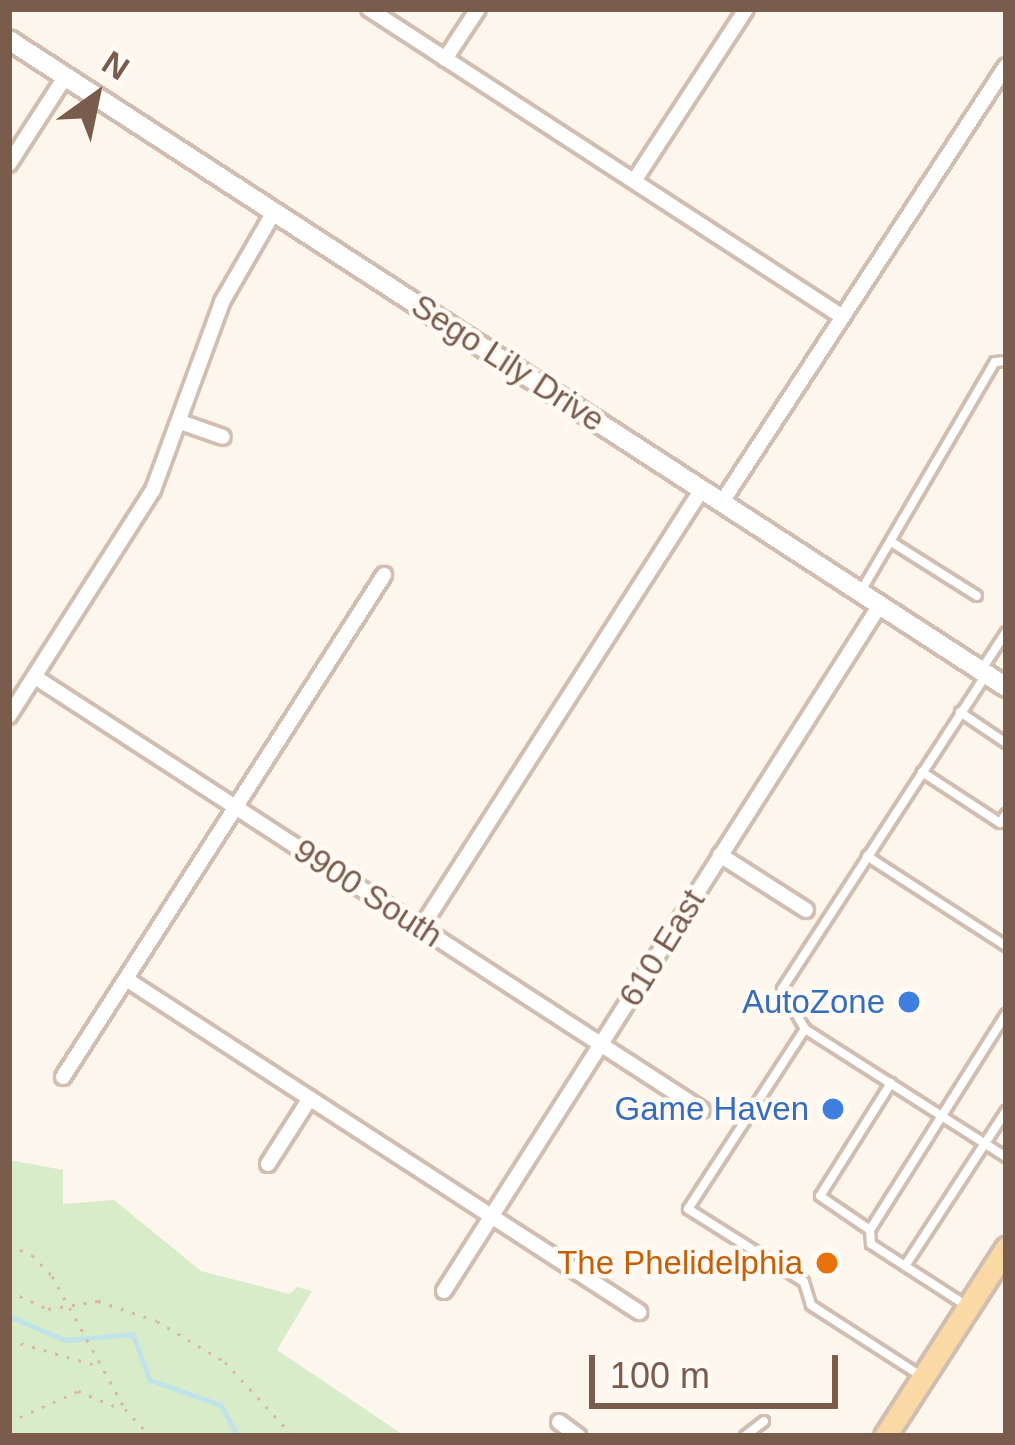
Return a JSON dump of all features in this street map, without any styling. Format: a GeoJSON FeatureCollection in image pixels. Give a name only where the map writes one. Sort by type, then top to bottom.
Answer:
{"type":"FeatureCollection","features":[{"type":"Feature","properties":{"kind":"main road","name":"Sego Lily Drive"},"geometry":{"type":"LineString","coordinates":[[9,40],[1006,687]]}},
{"type":"Feature","properties":{"kind":"main road"},"geometry":{"type":"LineString","coordinates":[[885,1436],[1006,1248]]}},
{"type":"Feature","properties":{"kind":"street"},"geometry":{"type":"LineString","coordinates":[[370,9],[841,316]]}},
{"type":"Feature","properties":{"kind":"street"},"geometry":{"type":"LineString","coordinates":[[446,59],[478,9]]}},
{"type":"Feature","properties":{"kind":"street"},"geometry":{"type":"LineString","coordinates":[[634,181],[746,9]]}},
{"type":"Feature","properties":{"kind":"street"},"geometry":{"type":"LineString","coordinates":[[722,502],[1006,66]]}},
{"type":"Feature","properties":{"kind":"street"},"geometry":{"type":"LineString","coordinates":[[9,164],[65,76]]}},
{"type":"Feature","properties":{"kind":"street"},"geometry":{"type":"LineString","coordinates":[[9,716],[135,522],[183,422],[222,302],[274,212]]}},
{"type":"Feature","properties":{"kind":"street"},"geometry":{"type":"LineString","coordinates":[[183,422],[223,436]]}},
{"type":"Feature","properties":{"kind":"street"},"geometry":{"type":"LineString","coordinates":[[421,928],[702,489]]}},
{"type":"Feature","properties":{"kind":"street"},"geometry":{"type":"LineString","coordinates":[[63,1077],[384,575]]}},
{"type":"Feature","properties":{"kind":"street","name":"610 East"},"geometry":{"type":"LineString","coordinates":[[444,1291],[880,605]]}},
{"type":"Feature","properties":{"kind":"street","name":"9900 South"},"geometry":{"type":"LineString","coordinates":[[34,676],[701,1110]]}},
{"type":"Feature","properties":{"kind":"street"},"geometry":{"type":"LineString","coordinates":[[720,855],[806,910]]}},
{"type":"Feature","properties":{"kind":"street"},"geometry":{"type":"LineString","coordinates":[[126,979],[640,1312]]}},
{"type":"Feature","properties":{"kind":"street"},"geometry":{"type":"LineString","coordinates":[[268,1164],[310,1098]]}},
{"type":"Feature","properties":{"kind":"street"},"geometry":{"type":"LineString","coordinates":[[559,1422],[578,1436]]}},
{"type":"Feature","properties":{"kind":"lane"},"geometry":{"type":"LineString","coordinates":[[860,592],[893,543],[995,362],[1006,361]]}},
{"type":"Feature","properties":{"kind":"lane"},"geometry":{"type":"LineString","coordinates":[[893,543],[977,596]]}},
{"type":"Feature","properties":{"kind":"lane"},"geometry":{"type":"LineString","coordinates":[[1006,632],[782,989],[805,1028],[1006,1157]]}},
{"type":"Feature","properties":{"kind":"lane"},"geometry":{"type":"LineString","coordinates":[[960,712],[1006,743]]}},
{"type":"Feature","properties":{"kind":"lane"},"geometry":{"type":"LineString","coordinates":[[922,772],[1000,823],[1006,814]]}},
{"type":"Feature","properties":{"kind":"lane"},"geometry":{"type":"LineString","coordinates":[[868,856],[1006,946]]}},
{"type":"Feature","properties":{"kind":"lane"},"geometry":{"type":"LineString","coordinates":[[968,1307],[871,1244],[870,1230],[1006,1014]]}},
{"type":"Feature","properties":{"kind":"lane"},"geometry":{"type":"LineString","coordinates":[[805,1028],[688,1209],[803,1282],[811,1305],[923,1377]]}},
{"type":"Feature","properties":{"kind":"lane"},"geometry":{"type":"LineString","coordinates":[[870,1230],[820,1196],[891,1083]]}},
{"type":"Feature","properties":{"kind":"lane"},"geometry":{"type":"LineString","coordinates":[[905,1266],[1006,1111]]}},
{"type":"Feature","properties":{"kind":"lane"},"geometry":{"type":"LineString","coordinates":[[745,1436],[764,1420]]}},
{"type":"Feature","properties":{"kind":"path"},"geometry":{"type":"LineString","coordinates":[[9,1246],[41,1263],[125,1409],[150,1436]]}},
{"type":"Feature","properties":{"kind":"path"},"geometry":{"type":"LineString","coordinates":[[9,1291],[48,1309],[69,1310],[98,1301],[157,1321],[225,1362],[293,1436]]}},
{"type":"Feature","properties":{"kind":"path"},"geometry":{"type":"LineString","coordinates":[[9,1340],[103,1369]]}},
{"type":"Feature","properties":{"kind":"path"},"geometry":{"type":"LineString","coordinates":[[9,1422],[78,1391],[125,1409]]}},
{"type":"Feature","properties":{"kind":"green space"},"geometry":{"type":"Polygon","coordinates":[[[9,1160],[63,1170],[63,1204],[114,1200],[201,1271],[290,1294],[297,1287],[312,1291],[277,1350],[405,1436],[9,1436],[9,1160]]]}},
{"type":"Feature","properties":{"kind":"waterway"},"geometry":{"type":"LineString","coordinates":[[9,1316],[65,1340],[133,1334],[150,1380],[221,1405],[238,1436]]}},
{"type":"Feature","properties":{"kind":"place","name":"AutoZone"},"geometry":{"type":"Point","coordinates":[909,1002]}},
{"type":"Feature","properties":{"kind":"place","name":"Game Haven"},"geometry":{"type":"Point","coordinates":[833,1109]}},
{"type":"Feature","properties":{"kind":"place","name":"The Phelidelphia"},"geometry":{"type":"Point","coordinates":[827,1263]}}]}
